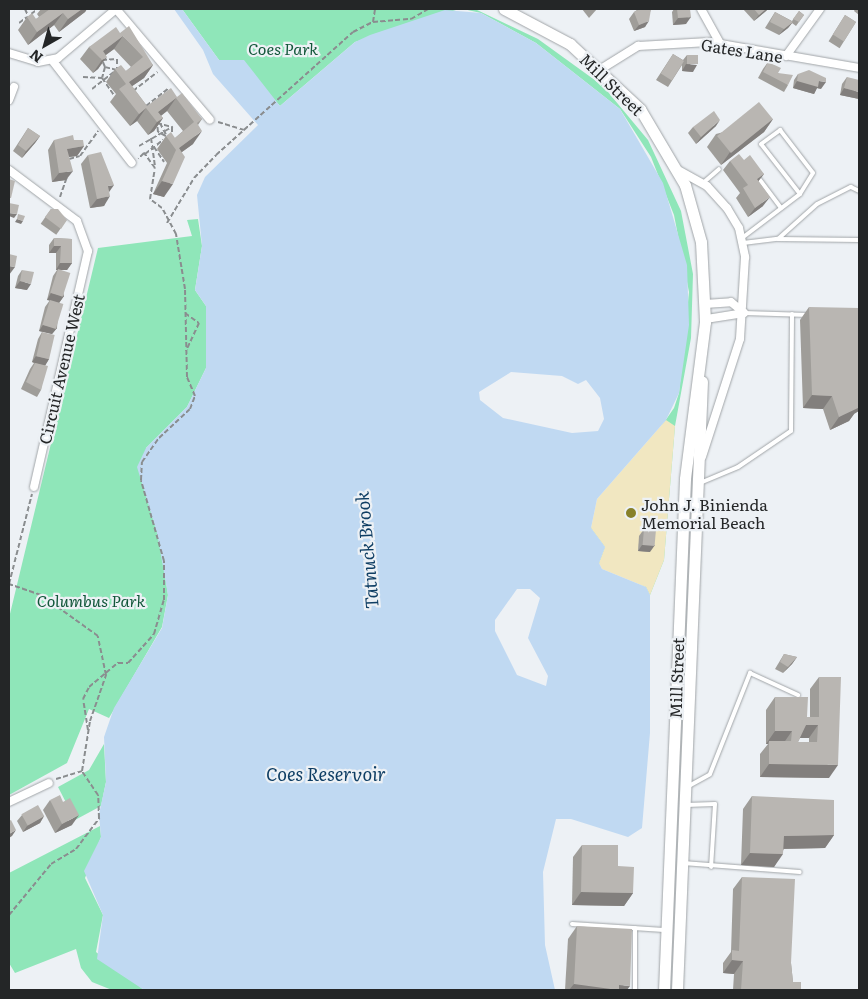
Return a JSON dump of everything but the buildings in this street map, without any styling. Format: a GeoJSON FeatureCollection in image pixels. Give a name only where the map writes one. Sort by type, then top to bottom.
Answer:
{"type":"FeatureCollection","features":[{"type":"Feature","properties":{"kind":"main road","name":"Mill Street"},"geometry":{"type":"LineString","coordinates":[[504,9],[553,34],[601,69],[640,109],[678,170],[695,214],[705,319],[701,368],[685,805],[681,862],[674,874],[666,930],[664,990]]}},
{"type":"Feature","properties":{"kind":"main road","name":"Mill Street"},"geometry":{"type":"LineString","coordinates":[[677,990],[674,874],[685,479],[701,368]]}},
{"type":"Feature","properties":{"kind":"street"},"geometry":{"type":"LineString","coordinates":[[9,53],[38,62],[52,60],[116,9],[210,120]]}},
{"type":"Feature","properties":{"kind":"street"},"geometry":{"type":"LineString","coordinates":[[701,9],[720,43]]}},
{"type":"Feature","properties":{"kind":"street"},"geometry":{"type":"LineString","coordinates":[[786,56],[820,9]]}},
{"type":"Feature","properties":{"kind":"street","name":"Gates Lane"},"geometry":{"type":"LineString","coordinates":[[601,69],[624,51],[645,44],[720,43],[859,68]]}},
{"type":"Feature","properties":{"kind":"street"},"geometry":{"type":"LineString","coordinates":[[52,60],[132,163]]}},
{"type":"Feature","properties":{"kind":"street"},"geometry":{"type":"LineString","coordinates":[[9,100],[14,87]]}},
{"type":"Feature","properties":{"kind":"street"},"geometry":{"type":"LineString","coordinates":[[9,170],[56,204]]}},
{"type":"Feature","properties":{"kind":"street"},"geometry":{"type":"LineString","coordinates":[[678,170],[704,183],[727,208],[742,241],[744,313],[698,469]]}},
{"type":"Feature","properties":{"kind":"street","name":"Circuit Avenue West"},"geometry":{"type":"LineString","coordinates":[[34,487],[88,251],[83,229],[56,204]]}},
{"type":"Feature","properties":{"kind":"street"},"geometry":{"type":"LineString","coordinates":[[704,304],[731,302],[744,313]]}},
{"type":"Feature","properties":{"kind":"street"},"geometry":{"type":"LineString","coordinates":[[705,319],[744,313]]}},
{"type":"Feature","properties":{"kind":"street"},"geometry":{"type":"LineString","coordinates":[[9,802],[49,783]]}},
{"type":"Feature","properties":{"kind":"lane"},"geometry":{"type":"LineString","coordinates":[[742,241],[780,208],[800,194],[813,173],[780,130],[760,144],[800,194]]}},
{"type":"Feature","properties":{"kind":"lane"},"geometry":{"type":"LineString","coordinates":[[751,166],[780,208]]}},
{"type":"Feature","properties":{"kind":"lane"},"geometry":{"type":"LineString","coordinates":[[704,183],[719,169]]}},
{"type":"Feature","properties":{"kind":"lane"},"geometry":{"type":"LineString","coordinates":[[778,239],[818,204],[852,187],[859,192]]}},
{"type":"Feature","properties":{"kind":"lane"},"geometry":{"type":"LineString","coordinates":[[742,241],[778,239],[859,240]]}},
{"type":"Feature","properties":{"kind":"lane"},"geometry":{"type":"LineString","coordinates":[[744,313],[811,315]]}},
{"type":"Feature","properties":{"kind":"lane"},"geometry":{"type":"LineString","coordinates":[[698,484],[738,467],[791,431],[792,314]]}},
{"type":"Feature","properties":{"kind":"lane"},"geometry":{"type":"LineString","coordinates":[[685,787],[710,774],[750,673],[798,695]]}},
{"type":"Feature","properties":{"kind":"lane"},"geometry":{"type":"LineString","coordinates":[[685,805],[715,804],[711,867]]}},
{"type":"Feature","properties":{"kind":"lane"},"geometry":{"type":"LineString","coordinates":[[681,862],[711,867],[800,872]]}},
{"type":"Feature","properties":{"kind":"lane"},"geometry":{"type":"LineString","coordinates":[[572,924],[666,930]]}},
{"type":"Feature","properties":{"kind":"lane"},"geometry":{"type":"LineString","coordinates":[[634,990],[635,928]]}},
{"type":"Feature","properties":{"kind":"path"},"geometry":{"type":"LineString","coordinates":[[25,9],[33,24]]}},
{"type":"Feature","properties":{"kind":"path"},"geometry":{"type":"LineString","coordinates":[[19,23],[34,10],[38,9]]}},
{"type":"Feature","properties":{"kind":"path"},"geometry":{"type":"LineString","coordinates":[[373,22],[376,9]]}},
{"type":"Feature","properties":{"kind":"path"},"geometry":{"type":"LineString","coordinates":[[167,223],[194,178],[244,130],[256,124],[353,32],[373,22],[402,22],[428,9]]}},
{"type":"Feature","properties":{"kind":"path"},"geometry":{"type":"LineString","coordinates":[[114,95],[103,79],[105,66],[102,60],[117,59],[117,70]]}},
{"type":"Feature","properties":{"kind":"path"},"geometry":{"type":"LineString","coordinates":[[117,63],[121,60]]}},
{"type":"Feature","properties":{"kind":"path"},"geometry":{"type":"LineString","coordinates":[[105,66],[117,70],[122,76],[109,76]]}},
{"type":"Feature","properties":{"kind":"path"},"geometry":{"type":"LineString","coordinates":[[92,89],[117,70]]}},
{"type":"Feature","properties":{"kind":"path"},"geometry":{"type":"LineString","coordinates":[[129,98],[157,72]]}},
{"type":"Feature","properties":{"kind":"path"},"geometry":{"type":"LineString","coordinates":[[146,73],[147,80]]}},
{"type":"Feature","properties":{"kind":"path"},"geometry":{"type":"LineString","coordinates":[[83,77],[103,79]]}},
{"type":"Feature","properties":{"kind":"path"},"geometry":{"type":"LineString","coordinates":[[141,110],[169,88]]}},
{"type":"Feature","properties":{"kind":"path"},"geometry":{"type":"LineString","coordinates":[[159,96],[166,97]]}},
{"type":"Feature","properties":{"kind":"path"},"geometry":{"type":"LineString","coordinates":[[210,120],[244,130]]}},
{"type":"Feature","properties":{"kind":"path"},"geometry":{"type":"LineString","coordinates":[[159,122],[172,127]]}},
{"type":"Feature","properties":{"kind":"path"},"geometry":{"type":"LineString","coordinates":[[159,122],[171,142],[172,127]]}},
{"type":"Feature","properties":{"kind":"path"},"geometry":{"type":"LineString","coordinates":[[158,132],[159,122]]}},
{"type":"Feature","properties":{"kind":"path"},"geometry":{"type":"LineString","coordinates":[[56,204],[69,184],[64,159],[80,156],[103,126]]}},
{"type":"Feature","properties":{"kind":"path"},"geometry":{"type":"LineString","coordinates":[[139,146],[158,132],[172,127]]}},
{"type":"Feature","properties":{"kind":"path"},"geometry":{"type":"LineString","coordinates":[[158,132],[167,137]]}},
{"type":"Feature","properties":{"kind":"path"},"geometry":{"type":"LineString","coordinates":[[88,730],[83,699],[104,672],[118,663],[128,663],[154,634],[164,600],[164,561],[141,480],[142,462],[159,438],[190,409],[195,396],[187,377],[184,312],[176,234],[167,223],[162,208],[150,199],[155,168],[151,137]]}},
{"type":"Feature","properties":{"kind":"path"},"geometry":{"type":"LineString","coordinates":[[132,163],[167,137]]}},
{"type":"Feature","properties":{"kind":"path"},"geometry":{"type":"LineString","coordinates":[[153,147],[164,162]]}},
{"type":"Feature","properties":{"kind":"path"},"geometry":{"type":"LineString","coordinates":[[145,154],[155,168]]}},
{"type":"Feature","properties":{"kind":"path"},"geometry":{"type":"LineString","coordinates":[[184,312],[199,323],[186,350]]}},
{"type":"Feature","properties":{"kind":"path"},"geometry":{"type":"LineString","coordinates":[[9,915],[51,864],[76,849],[99,818],[98,795],[82,771],[88,730],[104,672],[98,636],[42,595],[9,584],[34,487]]}},
{"type":"Feature","properties":{"kind":"path"},"geometry":{"type":"LineString","coordinates":[[49,783],[82,771]]}},
{"type":"Feature","properties":{"kind":"green space","name":"Coes Park"},"geometry":{"type":"Polygon","coordinates":[[[182,9],[459,9],[355,42],[280,106],[246,68],[219,60],[182,9]]]}},
{"type":"Feature","properties":{"kind":"green space","name":"John J. Binienda Memorial Beach"},"geometry":{"type":"Polygon","coordinates":[[[463,9],[475,9],[538,39],[603,86],[648,140],[681,211],[693,274],[691,338],[675,426],[664,560],[650,595],[646,587],[599,563],[605,547],[591,528],[674,408],[679,393],[689,292],[674,215],[651,157],[620,109],[536,43],[481,13],[463,9]]]}},
{"type":"Feature","properties":{"kind":"green space","name":"Columbus Park"},"geometry":{"type":"Polygon","coordinates":[[[198,219],[202,246],[195,290],[206,306],[206,368],[187,407],[146,448],[168,595],[162,627],[109,718],[89,709],[67,763],[9,795],[9,618],[98,248],[192,236],[187,220],[198,219]]]}},
{"type":"Feature","properties":{"kind":"green space"},"geometry":{"type":"Polygon","coordinates":[[[104,744],[106,782],[101,806],[75,820],[58,787],[89,770],[104,744]]]}},
{"type":"Feature","properties":{"kind":"green space"},"geometry":{"type":"Polygon","coordinates":[[[100,826],[101,837],[85,878],[103,915],[96,952],[144,990],[112,990],[92,982],[81,968],[76,949],[15,973],[9,963],[9,873],[100,826]]]}},
{"type":"Feature","properties":{"kind":"sand","name":"John J. Binienda Memorial Beach"},"geometry":{"type":"Polygon","coordinates":[[[666,420],[675,426],[664,560],[650,595],[646,587],[602,569],[599,563],[605,547],[591,528],[597,499],[666,420]]]}},
{"type":"Feature","properties":{"kind":"water","name":"Coes Reservoir"},"geometry":{"type":"Polygon","coordinates":[[[174,9],[182,9],[219,60],[244,60],[280,106],[355,42],[370,35],[445,10],[481,13],[536,43],[620,109],[663,183],[687,265],[689,325],[679,393],[666,420],[597,499],[591,528],[605,547],[599,563],[602,569],[646,587],[650,595],[650,733],[642,828],[628,837],[571,819],[556,819],[543,872],[545,945],[555,990],[144,990],[97,959],[103,915],[84,871],[101,837],[99,814],[106,782],[104,737],[114,708],[162,628],[168,595],[157,533],[137,467],[146,448],[187,407],[206,368],[206,306],[195,290],[202,246],[197,195],[205,177],[258,125],[213,74],[203,50],[174,9]],[[511,372],[479,392],[480,400],[503,418],[572,433],[598,431],[604,419],[600,398],[586,380],[578,384],[562,376],[511,372]],[[517,589],[495,620],[495,631],[517,675],[546,686],[548,676],[528,638],[540,598],[530,589],[517,589]]]}},
{"type":"Feature","properties":{"kind":"place","name":"John J. Binienda Memorial Beach"},"geometry":{"type":"Point","coordinates":[631,513]}},
{"type":"Feature","properties":{"kind":"water label","name":"Tatnuck Brook"},"geometry":{"type":"Point","coordinates":[367,550]}}]}
